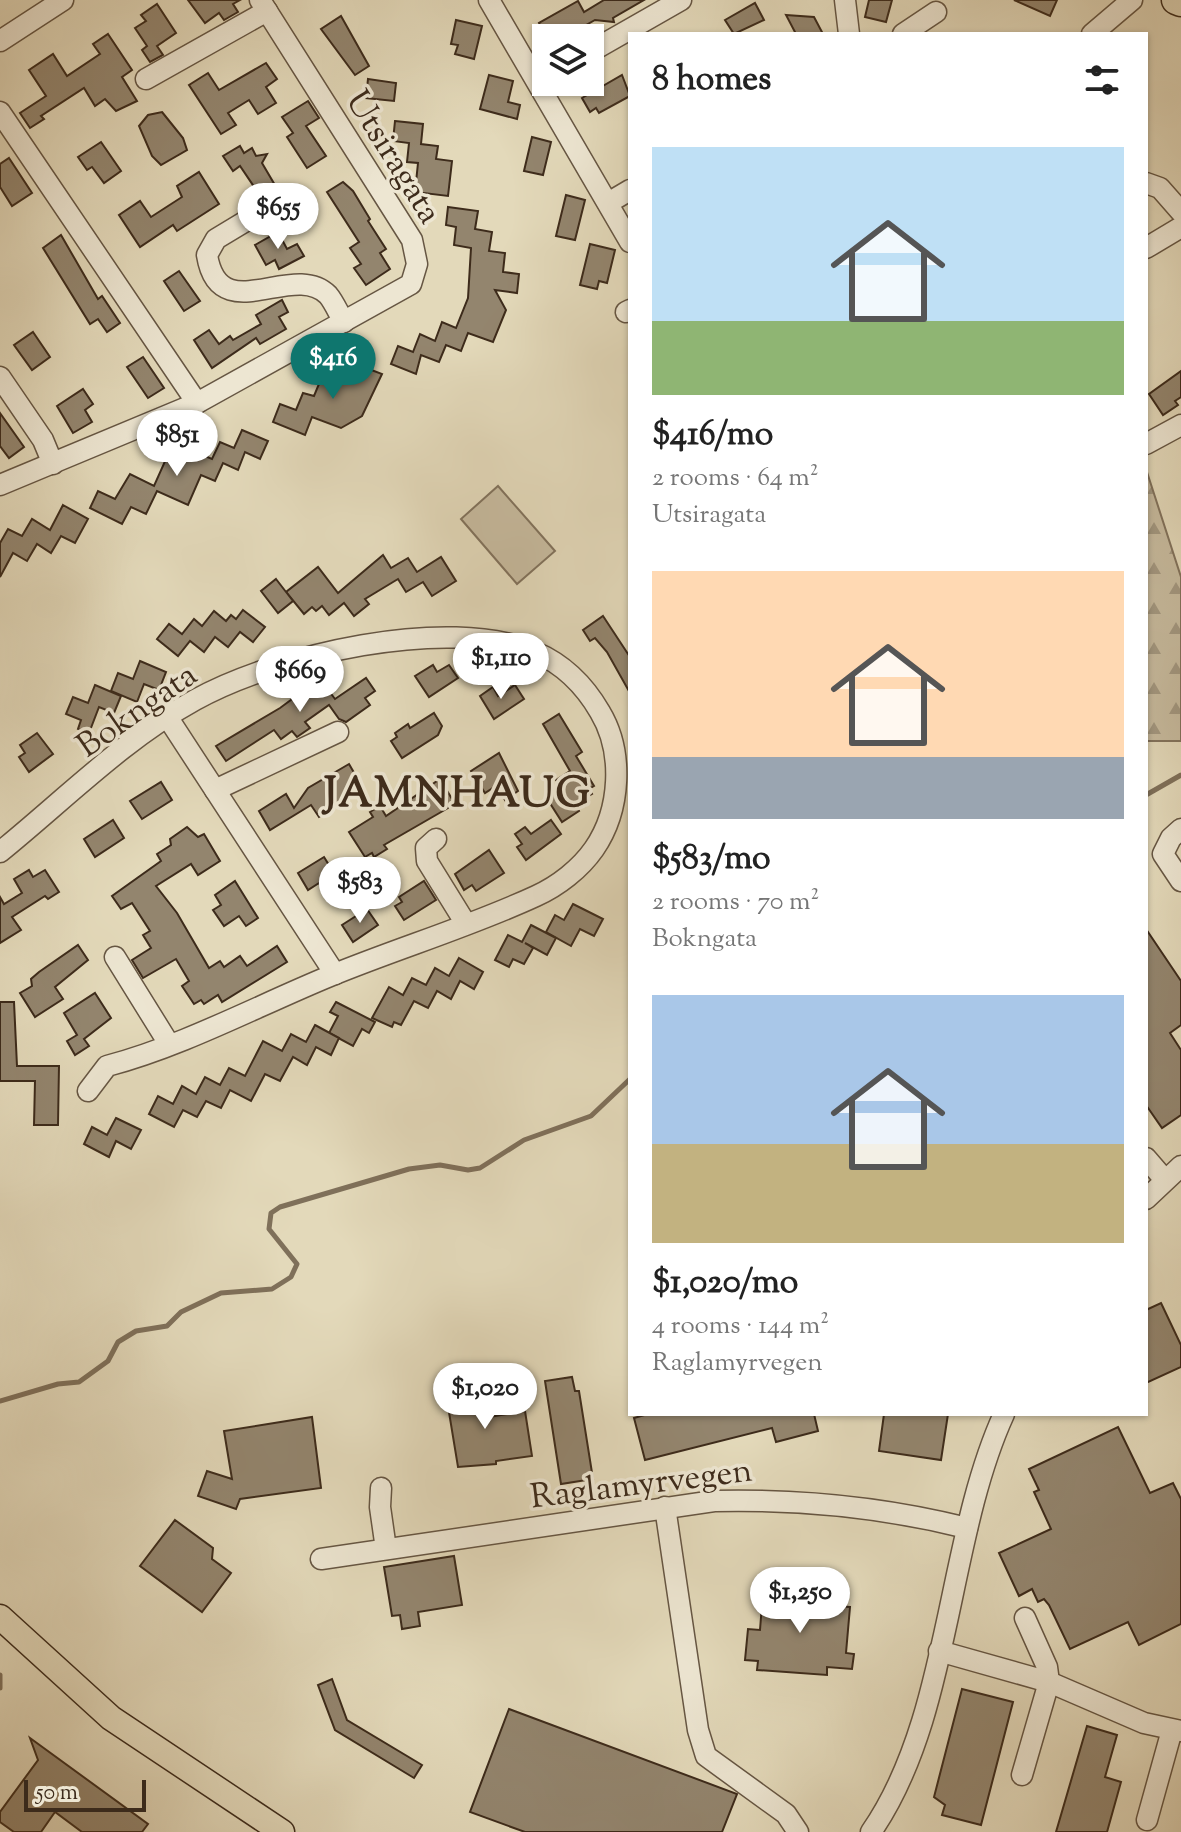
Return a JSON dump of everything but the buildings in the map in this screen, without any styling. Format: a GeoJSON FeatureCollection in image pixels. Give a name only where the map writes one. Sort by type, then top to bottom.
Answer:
{"type":"FeatureCollection","features":[{"type":"Feature","properties":{"kind":"main road"},"geometry":{"type":"LineString","coordinates":[[0,1617],[111,1718],[282,1832]]}},
{"type":"Feature","properties":{"kind":"main road"},"geometry":{"type":"LineString","coordinates":[[0,1639],[118,1744],[253,1832]]}},
{"type":"Feature","properties":{"kind":"street"},"geometry":{"type":"LineString","coordinates":[[0,41],[63,0]]}},
{"type":"Feature","properties":{"kind":"street"},"geometry":{"type":"LineString","coordinates":[[489,0],[532,64]]}},
{"type":"Feature","properties":{"kind":"street"},"geometry":{"type":"LineString","coordinates":[[604,44],[681,0]]}},
{"type":"Feature","properties":{"kind":"street"},"geometry":{"type":"LineString","coordinates":[[845,0],[849,32]]}},
{"type":"Feature","properties":{"kind":"street"},"geometry":{"type":"LineString","coordinates":[[1094,32],[1119,4]]}},
{"type":"Feature","properties":{"kind":"street"},"geometry":{"type":"LineString","coordinates":[[146,79],[263,6]]}},
{"type":"Feature","properties":{"kind":"street","name":"Utsiragata"},"geometry":{"type":"LineString","coordinates":[[0,485],[197,403],[411,284],[416,274],[416,252],[263,6]]}},
{"type":"Feature","properties":{"kind":"street"},"geometry":{"type":"LineString","coordinates":[[906,32],[936,12]]}},
{"type":"Feature","properties":{"kind":"street"},"geometry":{"type":"LineString","coordinates":[[551,96],[628,238]]}},
{"type":"Feature","properties":{"kind":"street"},"geometry":{"type":"LineString","coordinates":[[0,112],[197,403]]}},
{"type":"Feature","properties":{"kind":"street"},"geometry":{"type":"LineString","coordinates":[[1148,184],[1160,188],[1181,212]]}},
{"type":"Feature","properties":{"kind":"street"},"geometry":{"type":"LineString","coordinates":[[608,203],[628,191]]}},
{"type":"Feature","properties":{"kind":"street"},"geometry":{"type":"LineString","coordinates":[[274,204],[210,246],[207,255],[214,276],[222,286],[240,292],[309,286],[328,296],[344,322]]}},
{"type":"Feature","properties":{"kind":"street"},"geometry":{"type":"LineString","coordinates":[[1148,247],[1181,227]]}},
{"type":"Feature","properties":{"kind":"street"},"geometry":{"type":"LineString","coordinates":[[0,377],[43,440],[53,464]]}},
{"type":"Feature","properties":{"kind":"street"},"geometry":{"type":"LineString","coordinates":[[1148,443],[1181,425]]}},
{"type":"Feature","properties":{"kind":"street","name":"Bokngata"},"geometry":{"type":"LineString","coordinates":[[0,852],[168,718],[196,700],[251,674],[316,654],[368,643],[495,641],[536,652],[572,675],[622,743],[609,817],[594,848],[566,878],[538,895],[335,974],[169,1044],[107,1066],[88,1091]]}},
{"type":"Feature","properties":{"kind":"street"},"geometry":{"type":"LineString","coordinates":[[168,718],[335,974]]}},
{"type":"Feature","properties":{"kind":"street"},"geometry":{"type":"LineString","coordinates":[[215,790],[338,732]]}},
{"type":"Feature","properties":{"kind":"street"},"geometry":{"type":"LineString","coordinates":[[1181,829],[1163,854],[1181,881]]}},
{"type":"Feature","properties":{"kind":"street"},"geometry":{"type":"LineString","coordinates":[[436,839],[426,848],[427,861],[466,924]]}},
{"type":"Feature","properties":{"kind":"street"},"geometry":{"type":"LineString","coordinates":[[115,957],[169,1044]]}},
{"type":"Feature","properties":{"kind":"street"},"geometry":{"type":"LineString","coordinates":[[1148,1160],[1165,1180]]}},
{"type":"Feature","properties":{"kind":"street"},"geometry":{"type":"LineString","coordinates":[[1148,1197],[1181,1166]]}},
{"type":"Feature","properties":{"kind":"street"},"geometry":{"type":"LineString","coordinates":[[872,1832],[896,1790],[907,1761],[939,1651],[967,1528],[1003,1416]]}},
{"type":"Feature","properties":{"kind":"street"},"geometry":{"type":"LineString","coordinates":[[381,1488],[386,1549]]}},
{"type":"Feature","properties":{"kind":"street","name":"Raglamyrvegen"},"geometry":{"type":"LineString","coordinates":[[321,1559],[665,1507],[759,1500],[840,1504],[908,1513],[967,1528]]}},
{"type":"Feature","properties":{"kind":"street"},"geometry":{"type":"LineString","coordinates":[[665,1507],[698,1730],[706,1756],[786,1814],[798,1832]]}},
{"type":"Feature","properties":{"kind":"street"},"geometry":{"type":"LineString","coordinates":[[1022,1775],[1049,1682],[1047,1667],[1025,1618]]}},
{"type":"Feature","properties":{"kind":"street"},"geometry":{"type":"LineString","coordinates":[[939,1651],[1049,1682],[1144,1723],[1177,1731],[1147,1820]]}},
{"type":"Feature","properties":{"kind":"green space"},"geometry":{"type":"Polygon","coordinates":[[[1148,475],[1181,577],[1181,741],[1148,741],[1148,475]]]}},
{"type":"Feature","properties":{"kind":"green space"},"geometry":{"type":"Polygon","coordinates":[[[498,486],[555,551],[517,584],[461,519],[498,486]]]}},
{"type":"Feature","properties":{"kind":"waterway"},"geometry":{"type":"LineString","coordinates":[[1148,794],[1181,775]]}},
{"type":"Feature","properties":{"kind":"waterway"},"geometry":{"type":"LineString","coordinates":[[0,1401],[58,1384],[79,1382],[108,1361],[118,1342],[136,1331],[167,1326],[181,1312],[221,1293],[272,1289],[291,1277],[297,1264],[269,1229],[271,1213],[280,1207],[409,1169],[440,1165],[468,1170],[480,1168],[524,1140],[591,1116],[628,1081]]}},
{"type":"Feature","properties":{"kind":"waterway"},"geometry":{"type":"LineString","coordinates":[[0,1675],[0,1688]]}},
{"type":"Feature","properties":{"kind":"district","name":"JAMNHAUG"},"geometry":{"type":"Point","coordinates":[458,791]}}]}
